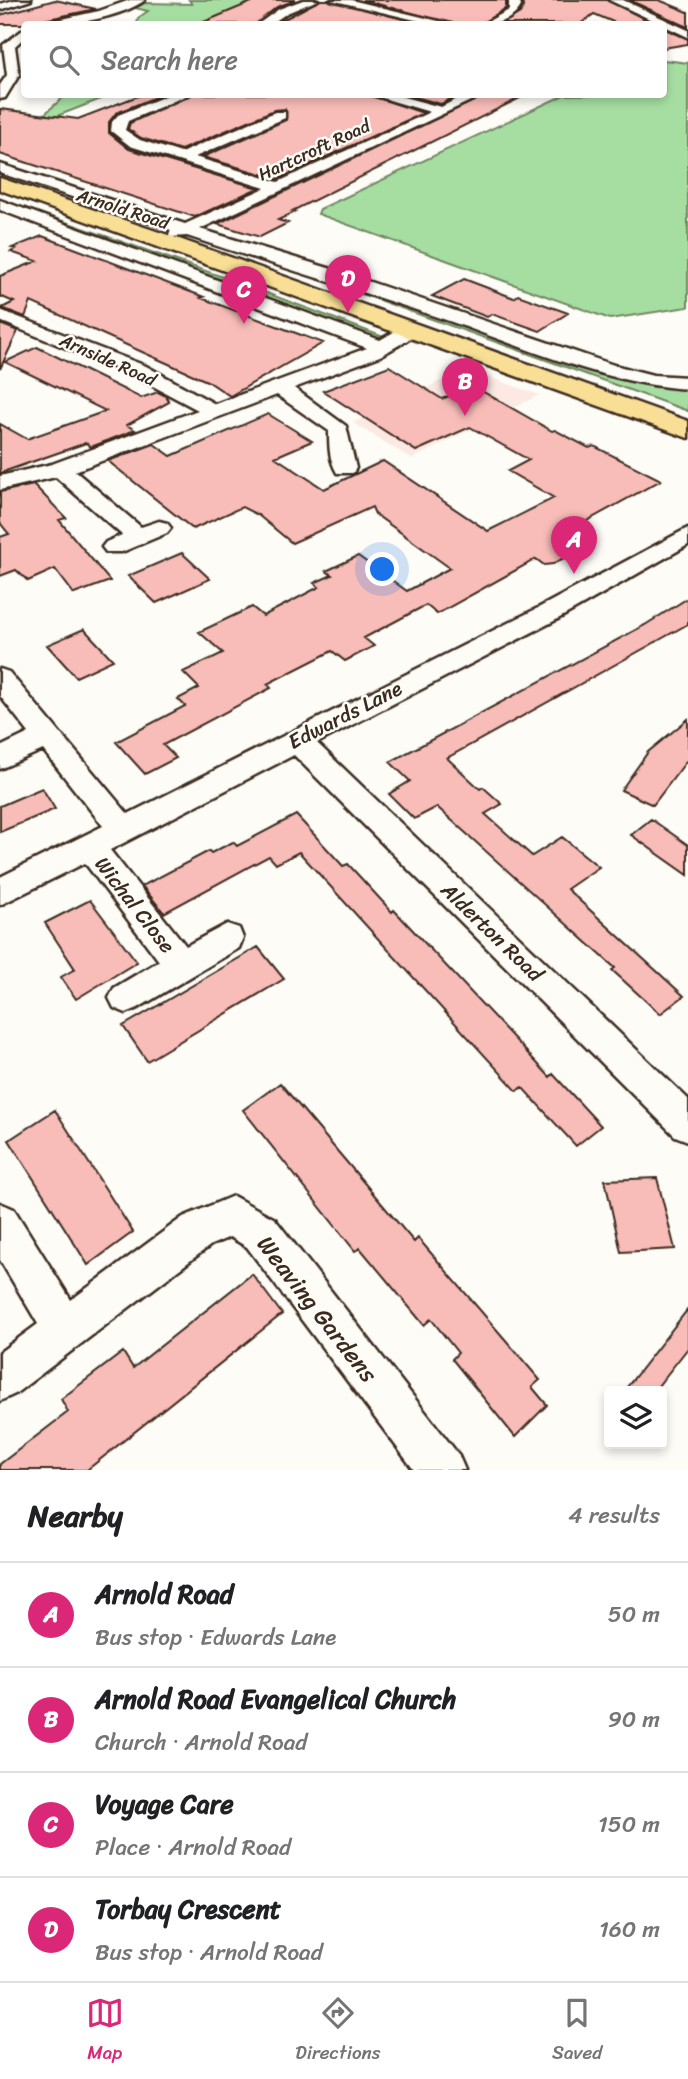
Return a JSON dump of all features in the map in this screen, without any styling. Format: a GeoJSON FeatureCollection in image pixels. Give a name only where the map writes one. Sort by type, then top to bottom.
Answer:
{"type":"FeatureCollection","features":[{"type":"Feature","properties":{"kind":"main road","name":"Arnold Road"},"geometry":{"type":"LineString","coordinates":[[0,184],[175,235],[411,330],[680,429]]}},
{"type":"Feature","properties":{"kind":"street"},"geometry":{"type":"LineString","coordinates":[[0,7],[26,0]]}},
{"type":"Feature","properties":{"kind":"street"},"geometry":{"type":"LineString","coordinates":[[62,21],[101,14],[139,0]]}},
{"type":"Feature","properties":{"kind":"street"},"geometry":{"type":"LineString","coordinates":[[268,21],[283,10],[313,0]]}},
{"type":"Feature","properties":{"kind":"street"},"geometry":{"type":"LineString","coordinates":[[336,0],[431,21]]}},
{"type":"Feature","properties":{"kind":"street"},"geometry":{"type":"LineString","coordinates":[[494,21],[513,12],[516,6],[514,0]]}},
{"type":"Feature","properties":{"kind":"street"},"geometry":{"type":"LineString","coordinates":[[614,0],[660,21]]}},
{"type":"Feature","properties":{"kind":"street"},"geometry":{"type":"LineString","coordinates":[[667,24],[687,33]]}},
{"type":"Feature","properties":{"kind":"street"},"geometry":{"type":"LineString","coordinates":[[667,36],[687,33]]}},
{"type":"Feature","properties":{"kind":"street"},"geometry":{"type":"LineString","coordinates":[[0,95],[13,75],[9,45],[21,35]]}},
{"type":"Feature","properties":{"kind":"street"},"geometry":{"type":"LineString","coordinates":[[174,98],[130,115],[117,126],[121,136],[279,187]]}},
{"type":"Feature","properties":{"kind":"street"},"geometry":{"type":"LineString","coordinates":[[391,98],[442,111]]}},
{"type":"Feature","properties":{"kind":"street","name":"Hartcroft Road"},"geometry":{"type":"LineString","coordinates":[[175,235],[470,98]]}},
{"type":"Feature","properties":{"kind":"street"},"geometry":{"type":"LineString","coordinates":[[183,158],[280,115]]}},
{"type":"Feature","properties":{"kind":"street","name":"Arnold Road"},"geometry":{"type":"LineString","coordinates":[[0,168],[175,235],[329,274],[607,369],[653,381],[688,383]]}},
{"type":"Feature","properties":{"kind":"street","name":"Arnold Road"},"geometry":{"type":"LineString","coordinates":[[0,205],[382,347]]}},
{"type":"Feature","properties":{"kind":"street","name":"Arnside Road"},"geometry":{"type":"LineString","coordinates":[[0,315],[108,359],[198,401],[214,412]]}},
{"type":"Feature","properties":{"kind":"street"},"geometry":{"type":"LineString","coordinates":[[0,483],[29,479],[60,469],[214,412],[382,347],[411,330]]}},
{"type":"Feature","properties":{"kind":"street"},"geometry":{"type":"LineString","coordinates":[[279,387],[339,430],[342,461],[315,453]]}},
{"type":"Feature","properties":{"kind":"street"},"geometry":{"type":"LineString","coordinates":[[60,469],[148,532],[114,547]]}},
{"type":"Feature","properties":{"kind":"street","name":"Edwards Lane"},"geometry":{"type":"LineString","coordinates":[[0,892],[547,614],[688,535]]}},
{"type":"Feature","properties":{"kind":"street"},"geometry":{"type":"LineString","coordinates":[[0,678],[122,828]]}},
{"type":"Feature","properties":{"kind":"street"},"geometry":{"type":"LineString","coordinates":[[0,759],[48,736]]}},
{"type":"Feature","properties":{"kind":"street","name":"Alderton Road"},"geometry":{"type":"LineString","coordinates":[[296,740],[688,1124]]}},
{"type":"Feature","properties":{"kind":"street","name":"Wichal Close"},"geometry":{"type":"LineString","coordinates":[[89,845],[181,965]]}},
{"type":"Feature","properties":{"kind":"street","name":"Wichal Close"},"geometry":{"type":"LineString","coordinates":[[125,998],[227,938]]}},
{"type":"Feature","properties":{"kind":"street","name":"Weaving Gardens"},"geometry":{"type":"LineString","coordinates":[[0,1379],[197,1231],[233,1216],[261,1233],[442,1470]]}},
{"type":"Feature","properties":{"kind":"street"},"geometry":{"type":"LineString","coordinates":[[0,1223],[65,1330]]}},
{"type":"Feature","properties":{"kind":"shaded area"},"geometry":{"type":"Polygon","coordinates":[[[466,369],[539,395],[412,459],[353,423],[466,369]]]}},
{"type":"Feature","properties":{"kind":"green space"},"geometry":{"type":"Polygon","coordinates":[[[189,0],[254,0],[219,21],[138,21],[148,11],[135,8],[145,3],[192,4],[189,0]]]}},
{"type":"Feature","properties":{"kind":"green space"},"geometry":{"type":"Polygon","coordinates":[[[667,60],[688,63],[688,307],[610,319],[318,214],[320,209],[558,98],[667,98],[667,60]]]}},
{"type":"Feature","properties":{"kind":"green space"},"geometry":{"type":"Polygon","coordinates":[[[63,98],[103,98],[47,120],[40,118],[63,98]]]}},
{"type":"Feature","properties":{"kind":"green space"},"geometry":{"type":"Polygon","coordinates":[[[0,199],[237,282],[386,338],[381,341],[367,338],[145,253],[0,204],[0,199]]]}},
{"type":"Feature","properties":{"kind":"green space"},"geometry":{"type":"Polygon","coordinates":[[[256,256],[289,264],[560,359],[655,387],[688,388],[688,411],[256,256]]]}},
{"type":"Feature","properties":{"kind":"building"},"geometry":{"type":"Polygon","coordinates":[[[55,0],[96,9],[38,21],[21,21],[21,24],[0,24],[0,15],[55,0]]]}},
{"type":"Feature","properties":{"kind":"building"},"geometry":{"type":"Polygon","coordinates":[[[296,0],[277,7],[260,21],[206,21],[254,1],[296,0]]]}},
{"type":"Feature","properties":{"kind":"building"},"geometry":{"type":"Polygon","coordinates":[[[320,0],[328,0],[411,21],[281,21],[320,0]]]}},
{"type":"Feature","properties":{"kind":"building"},"geometry":{"type":"Polygon","coordinates":[[[362,0],[506,0],[506,8],[486,21],[442,21],[362,0]]]}},
{"type":"Feature","properties":{"kind":"building"},"geometry":{"type":"Polygon","coordinates":[[[522,0],[607,0],[649,21],[611,21],[594,14],[584,21],[506,21],[520,13],[522,0]]]}},
{"type":"Feature","properties":{"kind":"building"},"geometry":{"type":"Polygon","coordinates":[[[629,0],[659,0],[688,12],[688,27],[629,0]]]}},
{"type":"Feature","properties":{"kind":"building"},"geometry":{"type":"Polygon","coordinates":[[[667,30],[688,39],[688,44],[667,47],[667,30]]]}},
{"type":"Feature","properties":{"kind":"building"},"geometry":{"type":"Polygon","coordinates":[[[133,98],[153,98],[116,113],[109,122],[109,133],[129,149],[258,188],[195,217],[0,154],[0,109],[78,119],[133,98]]]}},
{"type":"Feature","properties":{"kind":"building"},"geometry":{"type":"Polygon","coordinates":[[[184,98],[379,98],[423,113],[278,179],[203,157],[286,120],[285,109],[274,110],[181,150],[141,138],[128,129],[130,123],[184,98]]]}},
{"type":"Feature","properties":{"kind":"building"},"geometry":{"type":"Polygon","coordinates":[[[419,98],[452,98],[441,104],[419,98]]]}},
{"type":"Feature","properties":{"kind":"building"},"geometry":{"type":"Polygon","coordinates":[[[480,98],[520,98],[292,211],[295,212],[278,220],[288,223],[260,237],[217,224],[480,98]]]}},
{"type":"Feature","properties":{"kind":"building"},"geometry":{"type":"Polygon","coordinates":[[[42,236],[323,343],[230,396],[209,382],[31,302],[25,317],[2,308],[14,302],[0,296],[0,276],[37,261],[11,252],[16,249],[12,248],[42,236]]]}},
{"type":"Feature","properties":{"kind":"building"},"geometry":{"type":"Polygon","coordinates":[[[464,279],[514,298],[518,295],[568,313],[540,331],[492,314],[487,317],[432,296],[464,279]]]}},
{"type":"Feature","properties":{"kind":"building"},"geometry":{"type":"Polygon","coordinates":[[[0,324],[18,331],[0,369],[0,324]]]}},
{"type":"Feature","properties":{"kind":"building"},"geometry":{"type":"Polygon","coordinates":[[[37,347],[141,398],[158,392],[166,396],[169,402],[127,425],[135,430],[91,447],[86,443],[0,473],[0,424],[27,439],[106,411],[5,362],[37,347]]]}},
{"type":"Feature","properties":{"kind":"building"},"geometry":{"type":"Polygon","coordinates":[[[389,366],[442,399],[473,386],[552,431],[555,430],[589,448],[594,446],[661,480],[558,537],[578,550],[553,564],[544,565],[536,559],[437,614],[426,605],[364,638],[374,646],[345,661],[332,651],[267,684],[271,688],[163,745],[176,758],[145,774],[116,742],[185,706],[178,699],[199,688],[183,672],[223,653],[199,632],[252,607],[263,616],[319,587],[314,583],[332,575],[326,571],[358,556],[407,591],[450,568],[375,514],[372,507],[292,543],[258,515],[242,507],[193,529],[108,461],[154,444],[171,456],[268,414],[312,441],[275,457],[324,489],[383,461],[488,531],[554,498],[508,471],[529,460],[470,427],[416,451],[323,391],[389,366]]]}},
{"type":"Feature","properties":{"kind":"building"},"geometry":{"type":"Polygon","coordinates":[[[34,485],[66,518],[59,520],[110,581],[74,594],[55,569],[28,581],[16,570],[0,576],[0,537],[9,534],[0,523],[0,492],[34,485]]]}},
{"type":"Feature","properties":{"kind":"building"},"geometry":{"type":"Polygon","coordinates":[[[182,553],[210,579],[156,603],[128,576],[182,553]]]}},
{"type":"Feature","properties":{"kind":"building"},"geometry":{"type":"Polygon","coordinates":[[[688,598],[688,624],[447,758],[480,789],[483,787],[502,804],[485,814],[532,856],[562,837],[599,867],[567,889],[684,996],[660,1014],[612,970],[615,968],[437,807],[414,819],[389,794],[410,781],[390,762],[645,625],[688,598]]]}},
{"type":"Feature","properties":{"kind":"building"},"geometry":{"type":"Polygon","coordinates":[[[84,629],[113,660],[76,677],[47,645],[84,629]]]}},
{"type":"Feature","properties":{"kind":"building"},"geometry":{"type":"Polygon","coordinates":[[[688,719],[688,759],[653,805],[621,790],[648,752],[688,719]]]}},
{"type":"Feature","properties":{"kind":"building"},"geometry":{"type":"Polygon","coordinates":[[[42,788],[55,809],[0,832],[0,806],[42,788]]]}},
{"type":"Feature","properties":{"kind":"building"},"geometry":{"type":"Polygon","coordinates":[[[296,815],[343,866],[348,864],[392,912],[394,910],[550,1077],[553,1074],[601,1126],[576,1146],[522,1087],[517,1091],[299,852],[276,864],[269,856],[164,913],[142,886],[209,851],[211,853],[233,842],[237,846],[296,815]]]}},
{"type":"Feature","properties":{"kind":"building"},"geometry":{"type":"Polygon","coordinates":[[[651,819],[688,845],[688,875],[631,835],[651,819]]]}},
{"type":"Feature","properties":{"kind":"building"},"geometry":{"type":"Polygon","coordinates":[[[90,900],[137,962],[76,999],[61,977],[75,969],[45,923],[90,900]]]}},
{"type":"Feature","properties":{"kind":"building"},"geometry":{"type":"Polygon","coordinates":[[[258,947],[284,979],[147,1061],[123,1026],[258,947]]]}},
{"type":"Feature","properties":{"kind":"building"},"geometry":{"type":"Polygon","coordinates":[[[280,1083],[414,1242],[418,1238],[540,1380],[532,1387],[547,1405],[515,1437],[452,1359],[458,1353],[431,1319],[424,1325],[360,1248],[355,1251],[243,1110],[280,1083]]]}},
{"type":"Feature","properties":{"kind":"building"},"geometry":{"type":"Polygon","coordinates":[[[55,1110],[133,1232],[88,1265],[9,1140],[55,1110]]]}},
{"type":"Feature","properties":{"kind":"building"},"geometry":{"type":"Polygon","coordinates":[[[657,1178],[675,1249],[621,1252],[605,1180],[657,1178]]]}},
{"type":"Feature","properties":{"kind":"building"},"geometry":{"type":"Polygon","coordinates":[[[252,1274],[282,1314],[87,1470],[0,1470],[0,1464],[68,1412],[61,1399],[123,1352],[133,1368],[252,1274]]]}},
{"type":"Feature","properties":{"kind":"building"},"geometry":{"type":"Polygon","coordinates":[[[688,1309],[688,1348],[658,1386],[628,1386],[688,1309]]]}},
{"type":"Feature","properties":{"kind":"place","name":"Torbay Crescent"},"geometry":{"type":"Point","coordinates":[348,313]}},
{"type":"Feature","properties":{"kind":"place","name":"Voyage Care"},"geometry":{"type":"Point","coordinates":[244,324]}},
{"type":"Feature","properties":{"kind":"place","name":"Arnold Road Evangelical Church"},"geometry":{"type":"Point","coordinates":[465,416]}},
{"type":"Feature","properties":{"kind":"place","name":"Arnold Road"},"geometry":{"type":"Point","coordinates":[574,574]}}]}
